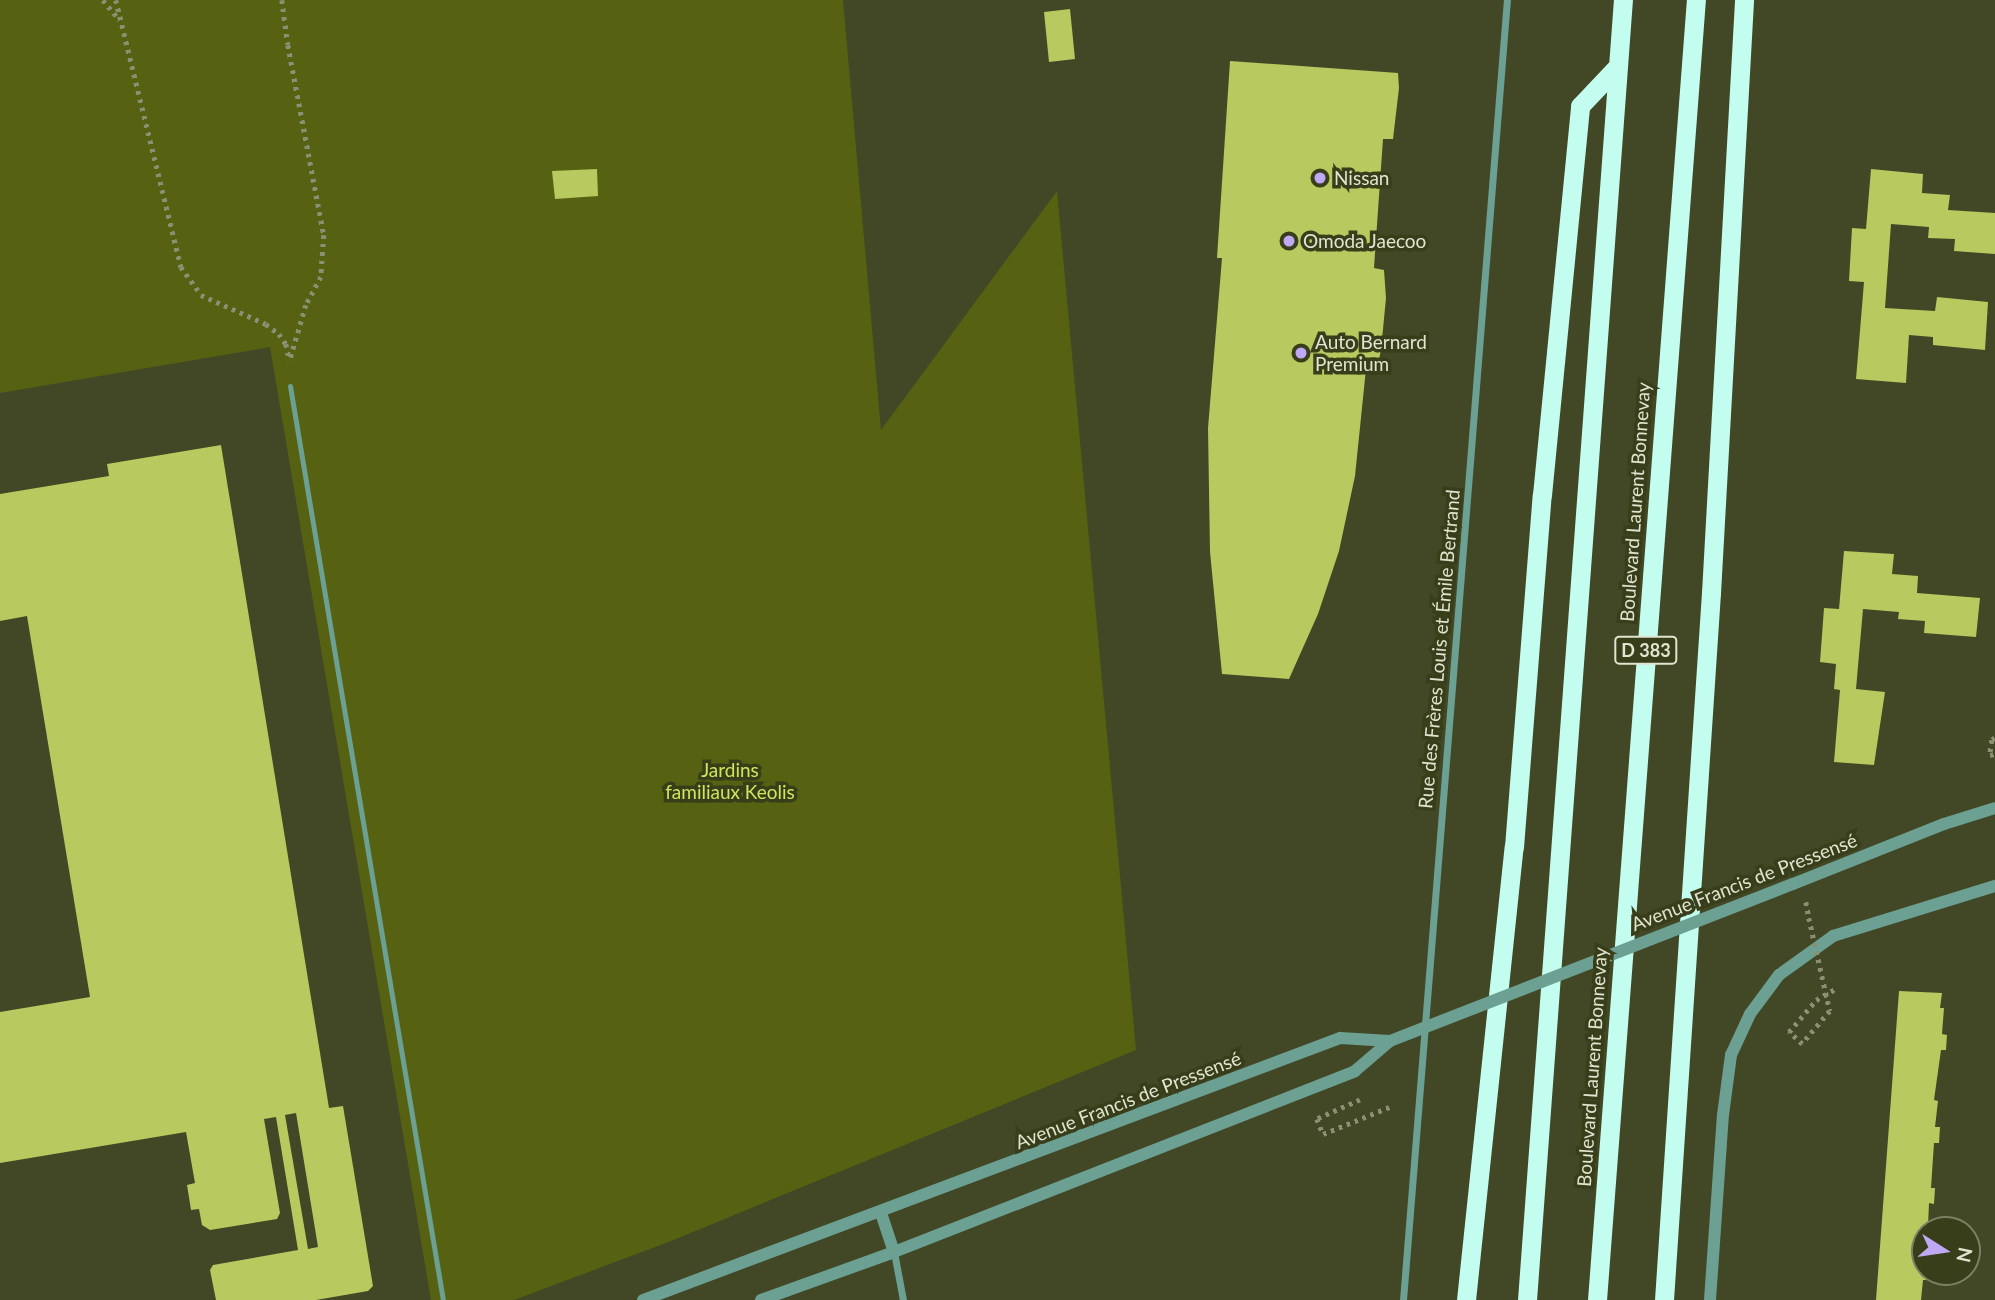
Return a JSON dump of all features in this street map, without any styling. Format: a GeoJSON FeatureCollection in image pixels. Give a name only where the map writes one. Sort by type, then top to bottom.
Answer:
{"type":"FeatureCollection","features":[{"type":"Feature","properties":{"kind":"highway"},"geometry":{"type":"LineString","coordinates":[[1527,1300],[1623,0]]}},
{"type":"Feature","properties":{"kind":"highway","name":"Boulevard Laurent Bonnevay"},"geometry":{"type":"LineString","coordinates":[[1597,1300],[1696,0]]}},
{"type":"Feature","properties":{"kind":"highway"},"geometry":{"type":"LineString","coordinates":[[1664,1300],[1712,579],[1744,0]]}},
{"type":"Feature","properties":{"kind":"highway"},"geometry":{"type":"LineString","coordinates":[[1466,1300],[1514,847],[1542,495],[1580,106],[1618,66]]}},
{"type":"Feature","properties":{"kind":"street","name":"Rue des Frères Louis et Émile Bertrand"},"geometry":{"type":"LineString","coordinates":[[1403,1300],[1507,0]]}},
{"type":"Feature","properties":{"kind":"street","name":"Avenue Francis de Pressensé"},"geometry":{"type":"LineString","coordinates":[[761,1300],[894,1252],[1355,1071],[1390,1041],[1944,824],[1995,808]]}},
{"type":"Feature","properties":{"kind":"street"},"geometry":{"type":"LineString","coordinates":[[1710,1300],[1723,1115],[1731,1055],[1750,1014],[1779,975],[1833,936],[1995,886]]}},
{"type":"Feature","properties":{"kind":"street","name":"Avenue Francis de Pressensé"},"geometry":{"type":"LineString","coordinates":[[643,1300],[881,1213],[1340,1038],[1390,1041]]}},
{"type":"Feature","properties":{"kind":"street"},"geometry":{"type":"LineString","coordinates":[[881,1213],[894,1252],[904,1300]]}},
{"type":"Feature","properties":{"kind":"lane"},"geometry":{"type":"LineString","coordinates":[[290,386],[443,1300]]}},
{"type":"Feature","properties":{"kind":"path"},"geometry":{"type":"LineString","coordinates":[[103,0],[122,24]]}},
{"type":"Feature","properties":{"kind":"path"},"geometry":{"type":"LineString","coordinates":[[116,0],[181,267],[201,295],[266,324],[279,334],[286,344],[290,361],[290,386]]}},
{"type":"Feature","properties":{"kind":"path"},"geometry":{"type":"LineString","coordinates":[[282,0],[324,235],[321,277],[306,305],[290,361]]}},
{"type":"Feature","properties":{"kind":"path"},"geometry":{"type":"LineString","coordinates":[[1995,738],[1992,740],[1990,755],[1995,754]]}},
{"type":"Feature","properties":{"kind":"path"},"geometry":{"type":"LineString","coordinates":[[1809,918],[1830,1011],[1802,1044],[1789,1032],[1816,1000],[1835,989]]}},
{"type":"Feature","properties":{"kind":"path"},"geometry":{"type":"LineString","coordinates":[[1360,1100],[1317,1119],[1323,1134],[1392,1106]]}},
{"type":"Feature","properties":{"kind":"green space","name":"Jardins familiaux Keolis"},"geometry":{"type":"Polygon","coordinates":[[[0,0],[843,0],[881,430],[1057,191],[1136,1050],[671,1241],[514,1300],[431,1300],[270,347],[0,393],[0,0]]]}},
{"type":"Feature","properties":{"kind":"building"},"geometry":{"type":"Polygon","coordinates":[[[1070,9],[1075,59],[1049,62],[1044,12],[1070,9]]]}},
{"type":"Feature","properties":{"kind":"building"},"geometry":{"type":"Polygon","coordinates":[[[1230,61],[1398,73],[1399,88],[1393,139],[1383,139],[1374,268],[1384,270],[1386,298],[1381,350],[1377,369],[1366,369],[1355,476],[1339,551],[1318,614],[1289,679],[1222,674],[1210,552],[1208,428],[1222,258],[1217,258],[1230,61]]]}},
{"type":"Feature","properties":{"kind":"building"},"geometry":{"type":"Polygon","coordinates":[[[597,169],[598,196],[555,199],[552,171],[597,169]]]}},
{"type":"Feature","properties":{"kind":"building"},"geometry":{"type":"Polygon","coordinates":[[[1871,169],[1923,174],[1922,193],[1950,195],[1948,210],[1995,213],[1995,254],[1954,251],[1955,239],[1928,238],[1929,227],[1891,224],[1885,308],[1935,311],[1937,297],[1988,302],[1985,350],[1933,345],[1933,337],[1909,335],[1906,383],[1856,379],[1864,282],[1849,281],[1852,228],[1866,229],[1871,169]]]}},
{"type":"Feature","properties":{"kind":"building"},"geometry":{"type":"Polygon","coordinates":[[[221,445],[329,1108],[343,1106],[373,1286],[368,1291],[316,1300],[216,1300],[210,1270],[213,1265],[298,1250],[276,1117],[264,1119],[280,1213],[277,1219],[210,1230],[202,1225],[199,1209],[191,1210],[187,1185],[195,1183],[186,1132],[0,1163],[0,1012],[90,997],[27,616],[0,621],[0,494],[109,476],[107,464],[221,445]],[[296,1113],[285,1115],[308,1249],[318,1247],[296,1113]]]}},
{"type":"Feature","properties":{"kind":"building"},"geometry":{"type":"Polygon","coordinates":[[[1844,551],[1894,554],[1892,574],[1918,576],[1917,593],[1980,598],[1976,637],[1924,633],[1925,621],[1898,619],[1899,612],[1863,609],[1856,689],[1885,692],[1874,765],[1834,762],[1840,690],[1834,689],[1836,664],[1820,662],[1824,608],[1839,609],[1844,551]]]}},
{"type":"Feature","properties":{"kind":"building"},"geometry":{"type":"Polygon","coordinates":[[[1899,991],[1942,993],[1942,1034],[1947,1035],[1946,1050],[1941,1050],[1934,1100],[1938,1101],[1935,1127],[1940,1127],[1939,1143],[1934,1143],[1931,1188],[1935,1188],[1934,1204],[1929,1203],[1928,1216],[1911,1216],[1911,1286],[1922,1286],[1921,1300],[1876,1300],[1899,991]]]}},
{"type":"Feature","properties":{"kind":"place","name":"Nissan"},"geometry":{"type":"Point","coordinates":[1320,178]}},
{"type":"Feature","properties":{"kind":"place","name":"Omoda Jaecoo"},"geometry":{"type":"Point","coordinates":[1289,241]}},
{"type":"Feature","properties":{"kind":"place","name":"Auto Bernard Premium"},"geometry":{"type":"Point","coordinates":[1301,353]}}]}
